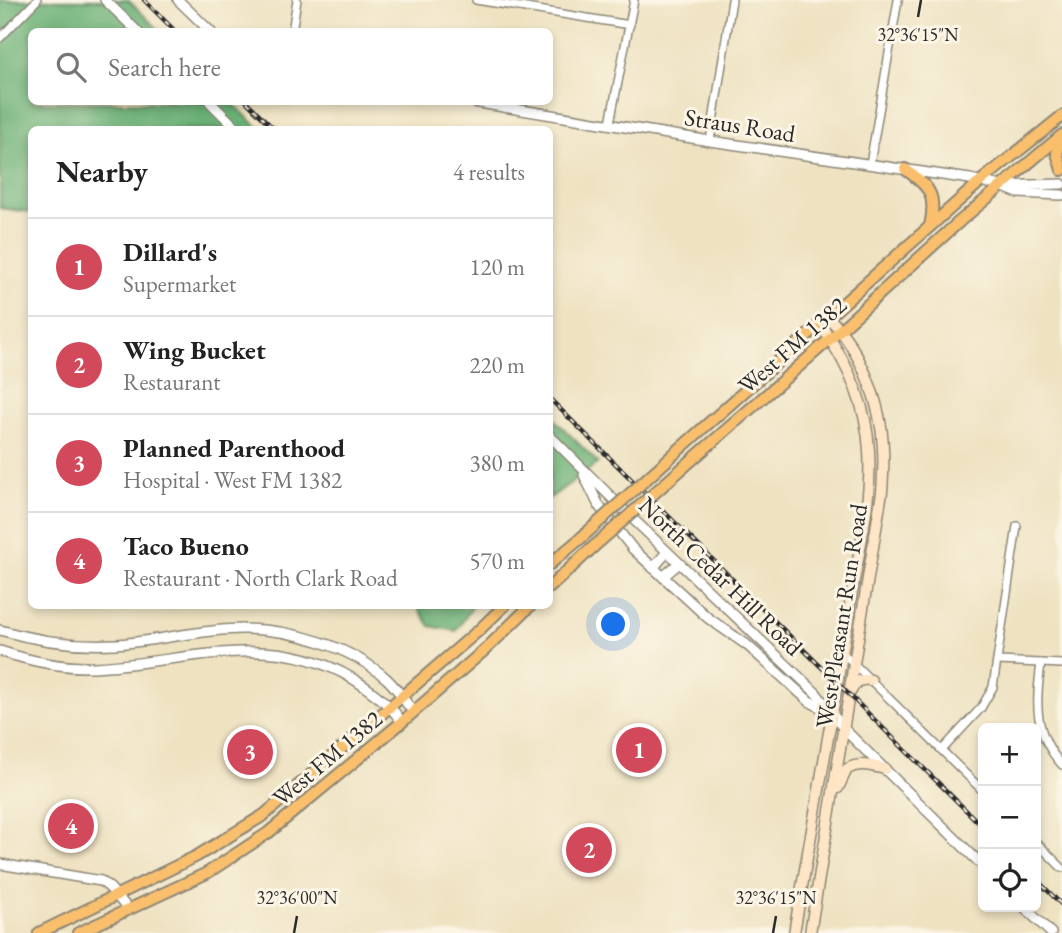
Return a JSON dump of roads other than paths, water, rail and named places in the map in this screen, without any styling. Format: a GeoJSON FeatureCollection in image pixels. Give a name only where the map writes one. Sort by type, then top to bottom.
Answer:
{"type":"FeatureCollection","features":[{"type":"Feature","properties":{"kind":"main road","name":"West FM 1382"},"geometry":{"type":"LineString","coordinates":[[553,561],[981,181],[1062,116]]}},
{"type":"Feature","properties":{"kind":"main road","name":"West FM 1382"},"geometry":{"type":"LineString","coordinates":[[553,584],[1001,186],[1062,137]]}},
{"type":"Feature","properties":{"kind":"main road"},"geometry":{"type":"LineString","coordinates":[[1062,137],[1057,153],[1062,170]]}},
{"type":"Feature","properties":{"kind":"main road"},"geometry":{"type":"LineString","coordinates":[[905,169],[922,181],[931,196],[933,210],[930,226]]}},
{"type":"Feature","properties":{"kind":"main road","name":"West Pleasant Run Road"},"geometry":{"type":"LineString","coordinates":[[810,933],[882,492],[884,447],[874,400],[859,360],[841,330],[824,321]]}},
{"type":"Feature","properties":{"kind":"main road","name":"West Pleasant Run Road"},"geometry":{"type":"LineString","coordinates":[[794,933],[869,491],[870,449],[862,406],[856,387],[830,339],[824,321]]}},
{"type":"Feature","properties":{"kind":"main road","name":"West FM 1382"},"geometry":{"type":"LineString","coordinates":[[41,932],[197,856],[264,815],[501,609]]}},
{"type":"Feature","properties":{"kind":"main road","name":"West FM 1382"},"geometry":{"type":"LineString","coordinates":[[78,933],[198,877],[248,847],[293,814],[402,722],[527,609]]}},
{"type":"Feature","properties":{"kind":"main road"},"geometry":{"type":"LineString","coordinates":[[849,695],[855,683],[861,679],[871,680]]}},
{"type":"Feature","properties":{"kind":"main road"},"geometry":{"type":"LineString","coordinates":[[826,843],[840,780],[847,769],[864,764],[885,769]]}},
{"type":"Feature","properties":{"kind":"street"},"geometry":{"type":"LineString","coordinates":[[0,38],[37,0]]}},
{"type":"Feature","properties":{"kind":"street"},"geometry":{"type":"LineString","coordinates":[[105,0],[134,28]]}},
{"type":"Feature","properties":{"kind":"street"},"geometry":{"type":"LineString","coordinates":[[178,0],[207,28]]}},
{"type":"Feature","properties":{"kind":"street"},"geometry":{"type":"LineString","coordinates":[[293,28],[297,0]]}},
{"type":"Feature","properties":{"kind":"street"},"geometry":{"type":"LineString","coordinates":[[476,0],[630,25]]}},
{"type":"Feature","properties":{"kind":"street"},"geometry":{"type":"LineString","coordinates":[[541,11],[543,0]]}},
{"type":"Feature","properties":{"kind":"street"},"geometry":{"type":"LineString","coordinates":[[610,122],[634,0]]}},
{"type":"Feature","properties":{"kind":"street"},"geometry":{"type":"LineString","coordinates":[[710,141],[732,0]]}},
{"type":"Feature","properties":{"kind":"street"},"geometry":{"type":"LineString","coordinates":[[870,164],[898,0]]}},
{"type":"Feature","properties":{"kind":"street"},"geometry":{"type":"LineString","coordinates":[[213,105],[234,126]]}},
{"type":"Feature","properties":{"kind":"street","name":"Straus Road"},"geometry":{"type":"LineString","coordinates":[[494,105],[1001,186]]}},
{"type":"Feature","properties":{"kind":"street"},"geometry":{"type":"LineString","coordinates":[[1001,186],[1062,184]]}},
{"type":"Feature","properties":{"kind":"street"},"geometry":{"type":"LineString","coordinates":[[1001,186],[1018,193],[1062,195]]}},
{"type":"Feature","properties":{"kind":"street","name":"North Cedar Hill Road"},"geometry":{"type":"LineString","coordinates":[[553,439],[667,552],[816,692],[844,729],[978,861]]}},
{"type":"Feature","properties":{"kind":"street","name":"North Cedar Hill Road"},"geometry":{"type":"LineString","coordinates":[[581,468],[599,506],[633,549],[708,618],[747,645],[808,701],[831,714]]}},
{"type":"Feature","properties":{"kind":"street"},"geometry":{"type":"LineString","coordinates":[[942,750],[981,708],[993,687],[1017,526]]}},
{"type":"Feature","properties":{"kind":"street"},"geometry":{"type":"LineString","coordinates":[[653,568],[667,552]]}},
{"type":"Feature","properties":{"kind":"street"},"geometry":{"type":"LineString","coordinates":[[663,577],[679,563]]}},
{"type":"Feature","properties":{"kind":"street"},"geometry":{"type":"LineString","coordinates":[[0,630],[46,640],[115,644],[243,629],[281,632],[325,644],[351,655],[381,674],[413,712]]}},
{"type":"Feature","properties":{"kind":"street"},"geometry":{"type":"LineString","coordinates":[[12,634],[3,652],[38,662],[92,667],[223,651],[265,652],[300,657],[349,676],[391,706],[402,722]]}},
{"type":"Feature","properties":{"kind":"street"},"geometry":{"type":"LineString","coordinates":[[843,653],[978,786]]}},
{"type":"Feature","properties":{"kind":"street"},"geometry":{"type":"LineString","coordinates":[[998,661],[1062,664]]}},
{"type":"Feature","properties":{"kind":"street"},"geometry":{"type":"LineString","coordinates":[[1041,663],[1037,715],[1048,749],[1062,765]]}},
{"type":"Feature","properties":{"kind":"street"},"geometry":{"type":"LineString","coordinates":[[1041,847],[1062,868]]}},
{"type":"Feature","properties":{"kind":"street"},"geometry":{"type":"LineString","coordinates":[[0,864],[101,881],[128,909]]}},
{"type":"Feature","properties":{"kind":"street"},"geometry":{"type":"LineString","coordinates":[[1029,912],[1051,933]]}},
{"type":"Feature","properties":{"kind":"railway"},"geometry":{"type":"LineString","coordinates":[[144,0],[172,28]]}},
{"type":"Feature","properties":{"kind":"railway"},"geometry":{"type":"LineString","coordinates":[[250,105],[271,126]]}},
{"type":"Feature","properties":{"kind":"railway"},"geometry":{"type":"LineString","coordinates":[[553,402],[978,822]]}},
{"type":"Feature","properties":{"kind":"railway"},"geometry":{"type":"LineString","coordinates":[[1041,884],[1062,905]]}},
{"type":"Feature","properties":{"kind":"place","name":"Dillard's"},"geometry":{"type":"Point","coordinates":[639,750]}},
{"type":"Feature","properties":{"kind":"place","name":"Planned Parenthood"},"geometry":{"type":"Point","coordinates":[250,752]}},
{"type":"Feature","properties":{"kind":"place","name":"Taco Bueno"},"geometry":{"type":"Point","coordinates":[71,826]}},
{"type":"Feature","properties":{"kind":"place","name":"Wing Bucket"},"geometry":{"type":"Point","coordinates":[589,850]}}]}
